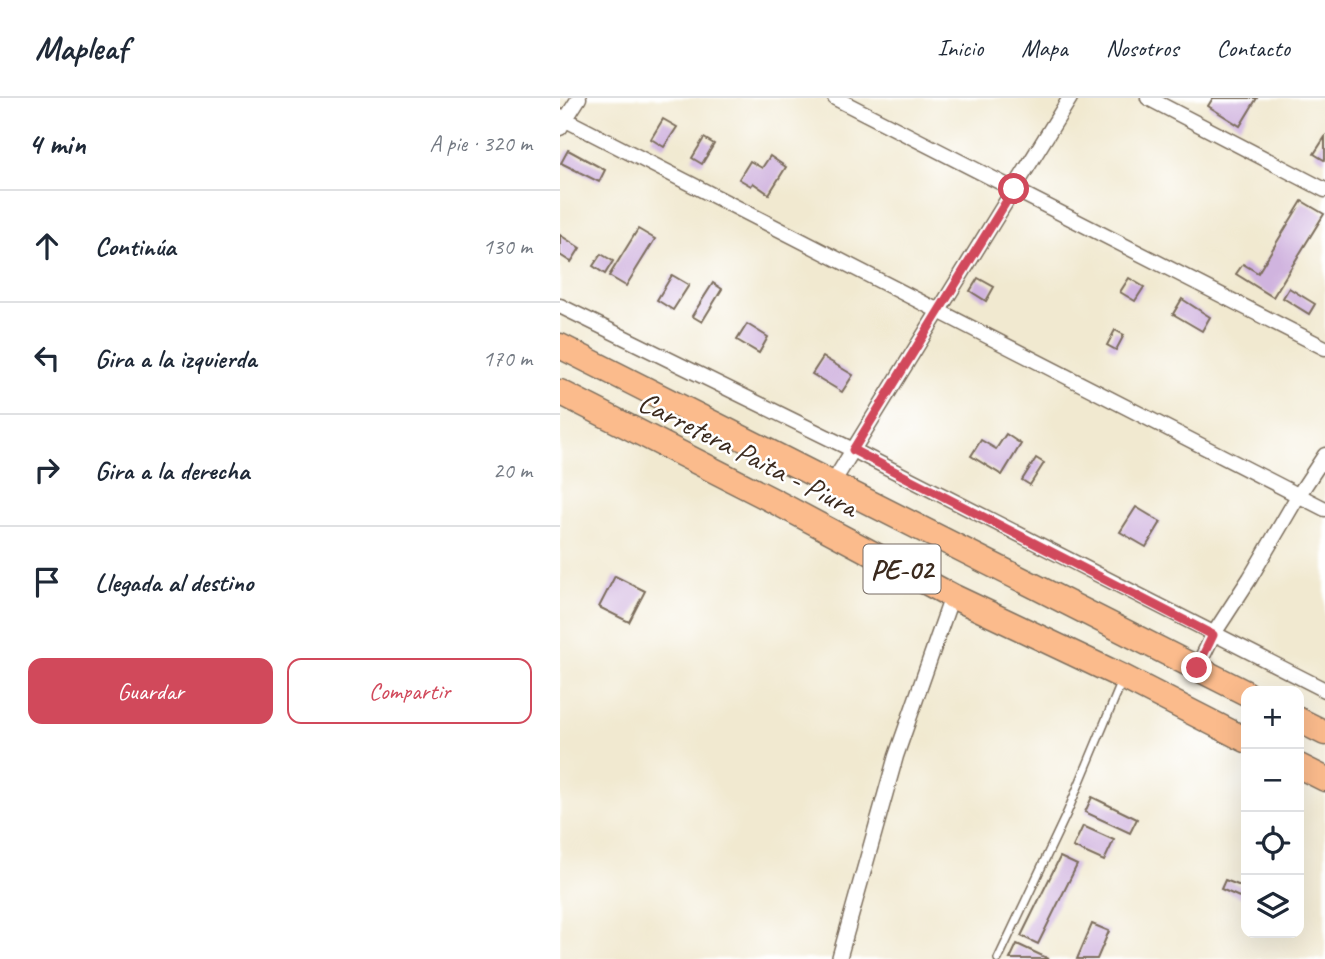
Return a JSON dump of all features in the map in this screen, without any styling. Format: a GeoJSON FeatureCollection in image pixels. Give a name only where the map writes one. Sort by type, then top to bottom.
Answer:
{"type":"FeatureCollection","features":[{"type":"Feature","properties":{"kind":"highway","name":"Carretera Paita - Piura"},"geometry":{"type":"LineString","coordinates":[[560,346],[1241,690]]}},
{"type":"Feature","properties":{"kind":"highway","name":"Carretera Paita - Piura"},"geometry":{"type":"LineString","coordinates":[[560,392],[952,596],[1124,677],[1241,737]]}},
{"type":"Feature","properties":{"kind":"highway"},"geometry":{"type":"LineString","coordinates":[[1304,722],[1325,733]]}},
{"type":"Feature","properties":{"kind":"highway"},"geometry":{"type":"LineString","coordinates":[[1304,768],[1325,779]]}},
{"type":"Feature","properties":{"kind":"street"},"geometry":{"type":"LineString","coordinates":[[579,98],[562,122],[939,310],[1325,509]]}},
{"type":"Feature","properties":{"kind":"street"},"geometry":{"type":"LineString","coordinates":[[835,98],[1325,348]]}},
{"type":"Feature","properties":{"kind":"street"},"geometry":{"type":"LineString","coordinates":[[832,484],[1070,98]]}},
{"type":"Feature","properties":{"kind":"street"},"geometry":{"type":"LineString","coordinates":[[1149,98],[1325,190]]}},
{"type":"Feature","properties":{"kind":"street"},"geometry":{"type":"LineString","coordinates":[[560,306],[853,450],[1325,690]]}},
{"type":"Feature","properties":{"kind":"street"},"geometry":{"type":"LineString","coordinates":[[1197,668],[1213,635],[1325,455]]}},
{"type":"Feature","properties":{"kind":"street"},"geometry":{"type":"LineString","coordinates":[[839,959],[897,756],[952,596]]}},
{"type":"Feature","properties":{"kind":"lane"},"geometry":{"type":"LineString","coordinates":[[998,959],[1066,813],[1124,677]]}},
{"type":"Feature","properties":{"kind":"building"},"geometry":{"type":"Polygon","coordinates":[[[1213,98],[1257,98],[1240,126],[1208,106],[1213,98]]]}},
{"type":"Feature","properties":{"kind":"building"},"geometry":{"type":"Polygon","coordinates":[[[663,119],[677,127],[664,147],[651,139],[663,119]]]}},
{"type":"Feature","properties":{"kind":"building"},"geometry":{"type":"Polygon","coordinates":[[[1325,137],[1325,159],[1324,160],[1314,154],[1325,137]]]}},
{"type":"Feature","properties":{"kind":"building"},"geometry":{"type":"Polygon","coordinates":[[[704,138],[714,144],[702,164],[692,158],[704,138]]]}},
{"type":"Feature","properties":{"kind":"building"},"geometry":{"type":"Polygon","coordinates":[[[568,150],[605,170],[599,182],[561,163],[568,150]]]}},
{"type":"Feature","properties":{"kind":"building"},"geometry":{"type":"Polygon","coordinates":[[[770,156],[786,167],[769,194],[753,183],[751,186],[739,179],[750,161],[762,168],[770,156]]]}},
{"type":"Feature","properties":{"kind":"building"},"geometry":{"type":"Polygon","coordinates":[[[1302,201],[1324,214],[1273,297],[1236,274],[1243,264],[1258,273],[1302,201]]]}},
{"type":"Feature","properties":{"kind":"building"},"geometry":{"type":"Polygon","coordinates":[[[638,229],[655,239],[626,286],[609,276],[638,229]]]}},
{"type":"Feature","properties":{"kind":"building"},"geometry":{"type":"Polygon","coordinates":[[[560,235],[580,248],[571,262],[560,255],[560,235]]]}},
{"type":"Feature","properties":{"kind":"building"},"geometry":{"type":"Polygon","coordinates":[[[601,254],[613,261],[605,274],[593,266],[601,254]]]}},
{"type":"Feature","properties":{"kind":"building"},"geometry":{"type":"Polygon","coordinates":[[[672,275],[689,285],[673,310],[657,300],[672,275]]]}},
{"type":"Feature","properties":{"kind":"building"},"geometry":{"type":"Polygon","coordinates":[[[978,278],[994,287],[986,301],[970,291],[978,278]]]}},
{"type":"Feature","properties":{"kind":"building"},"geometry":{"type":"Polygon","coordinates":[[[1129,278],[1144,287],[1135,301],[1120,292],[1129,278]]]}},
{"type":"Feature","properties":{"kind":"building"},"geometry":{"type":"Polygon","coordinates":[[[713,283],[722,289],[702,322],[692,316],[713,283]]]}},
{"type":"Feature","properties":{"kind":"building"},"geometry":{"type":"Polygon","coordinates":[[[1289,288],[1315,304],[1309,314],[1283,298],[1289,288]]]}},
{"type":"Feature","properties":{"kind":"building"},"geometry":{"type":"Polygon","coordinates":[[[1182,299],[1210,317],[1202,331],[1173,314],[1182,299]]]}},
{"type":"Feature","properties":{"kind":"building"},"geometry":{"type":"Polygon","coordinates":[[[747,324],[768,337],[759,353],[737,340],[747,324]]]}},
{"type":"Feature","properties":{"kind":"building"},"geometry":{"type":"Polygon","coordinates":[[[1115,330],[1124,335],[1116,350],[1107,345],[1115,330]]]}},
{"type":"Feature","properties":{"kind":"building"},"geometry":{"type":"Polygon","coordinates":[[[823,357],[853,375],[842,392],[812,374],[823,357]]]}},
{"type":"Feature","properties":{"kind":"building"},"geometry":{"type":"Polygon","coordinates":[[[1006,434],[1021,444],[1002,475],[971,456],[981,440],[996,449],[1006,434]]]}},
{"type":"Feature","properties":{"kind":"building"},"geometry":{"type":"Polygon","coordinates":[[[1036,458],[1044,463],[1030,485],[1022,480],[1036,458]]]}},
{"type":"Feature","properties":{"kind":"building"},"geometry":{"type":"Polygon","coordinates":[[[1136,507],[1161,522],[1146,547],[1120,532],[1136,507]]]}},
{"type":"Feature","properties":{"kind":"building"},"geometry":{"type":"Polygon","coordinates":[[[615,576],[645,591],[629,622],[599,607],[615,576]]]}},
{"type":"Feature","properties":{"kind":"building"},"geometry":{"type":"Polygon","coordinates":[[[1092,797],[1137,819],[1130,833],[1085,812],[1092,797]]]}},
{"type":"Feature","properties":{"kind":"building"},"geometry":{"type":"Polygon","coordinates":[[[1083,826],[1114,840],[1104,861],[1073,847],[1083,826]]]}},
{"type":"Feature","properties":{"kind":"building"},"geometry":{"type":"Polygon","coordinates":[[[1060,857],[1077,865],[1038,944],[1021,936],[1060,857]]]}},
{"type":"Feature","properties":{"kind":"building"},"geometry":{"type":"Polygon","coordinates":[[[1225,880],[1241,886],[1241,898],[1221,889],[1225,880]]]}},
{"type":"Feature","properties":{"kind":"building"},"geometry":{"type":"Polygon","coordinates":[[[1092,924],[1109,931],[1097,959],[1077,959],[1092,924]]]}},
{"type":"Feature","properties":{"kind":"building"},"geometry":{"type":"Polygon","coordinates":[[[1017,944],[1049,959],[1010,959],[1017,944]]]}},
{"type":"Feature","properties":{"kind":"route"},"geometry":{"type":"LineString","coordinates":[[1014,189],[853,450],[1213,635],[1197,668]]}}]}
